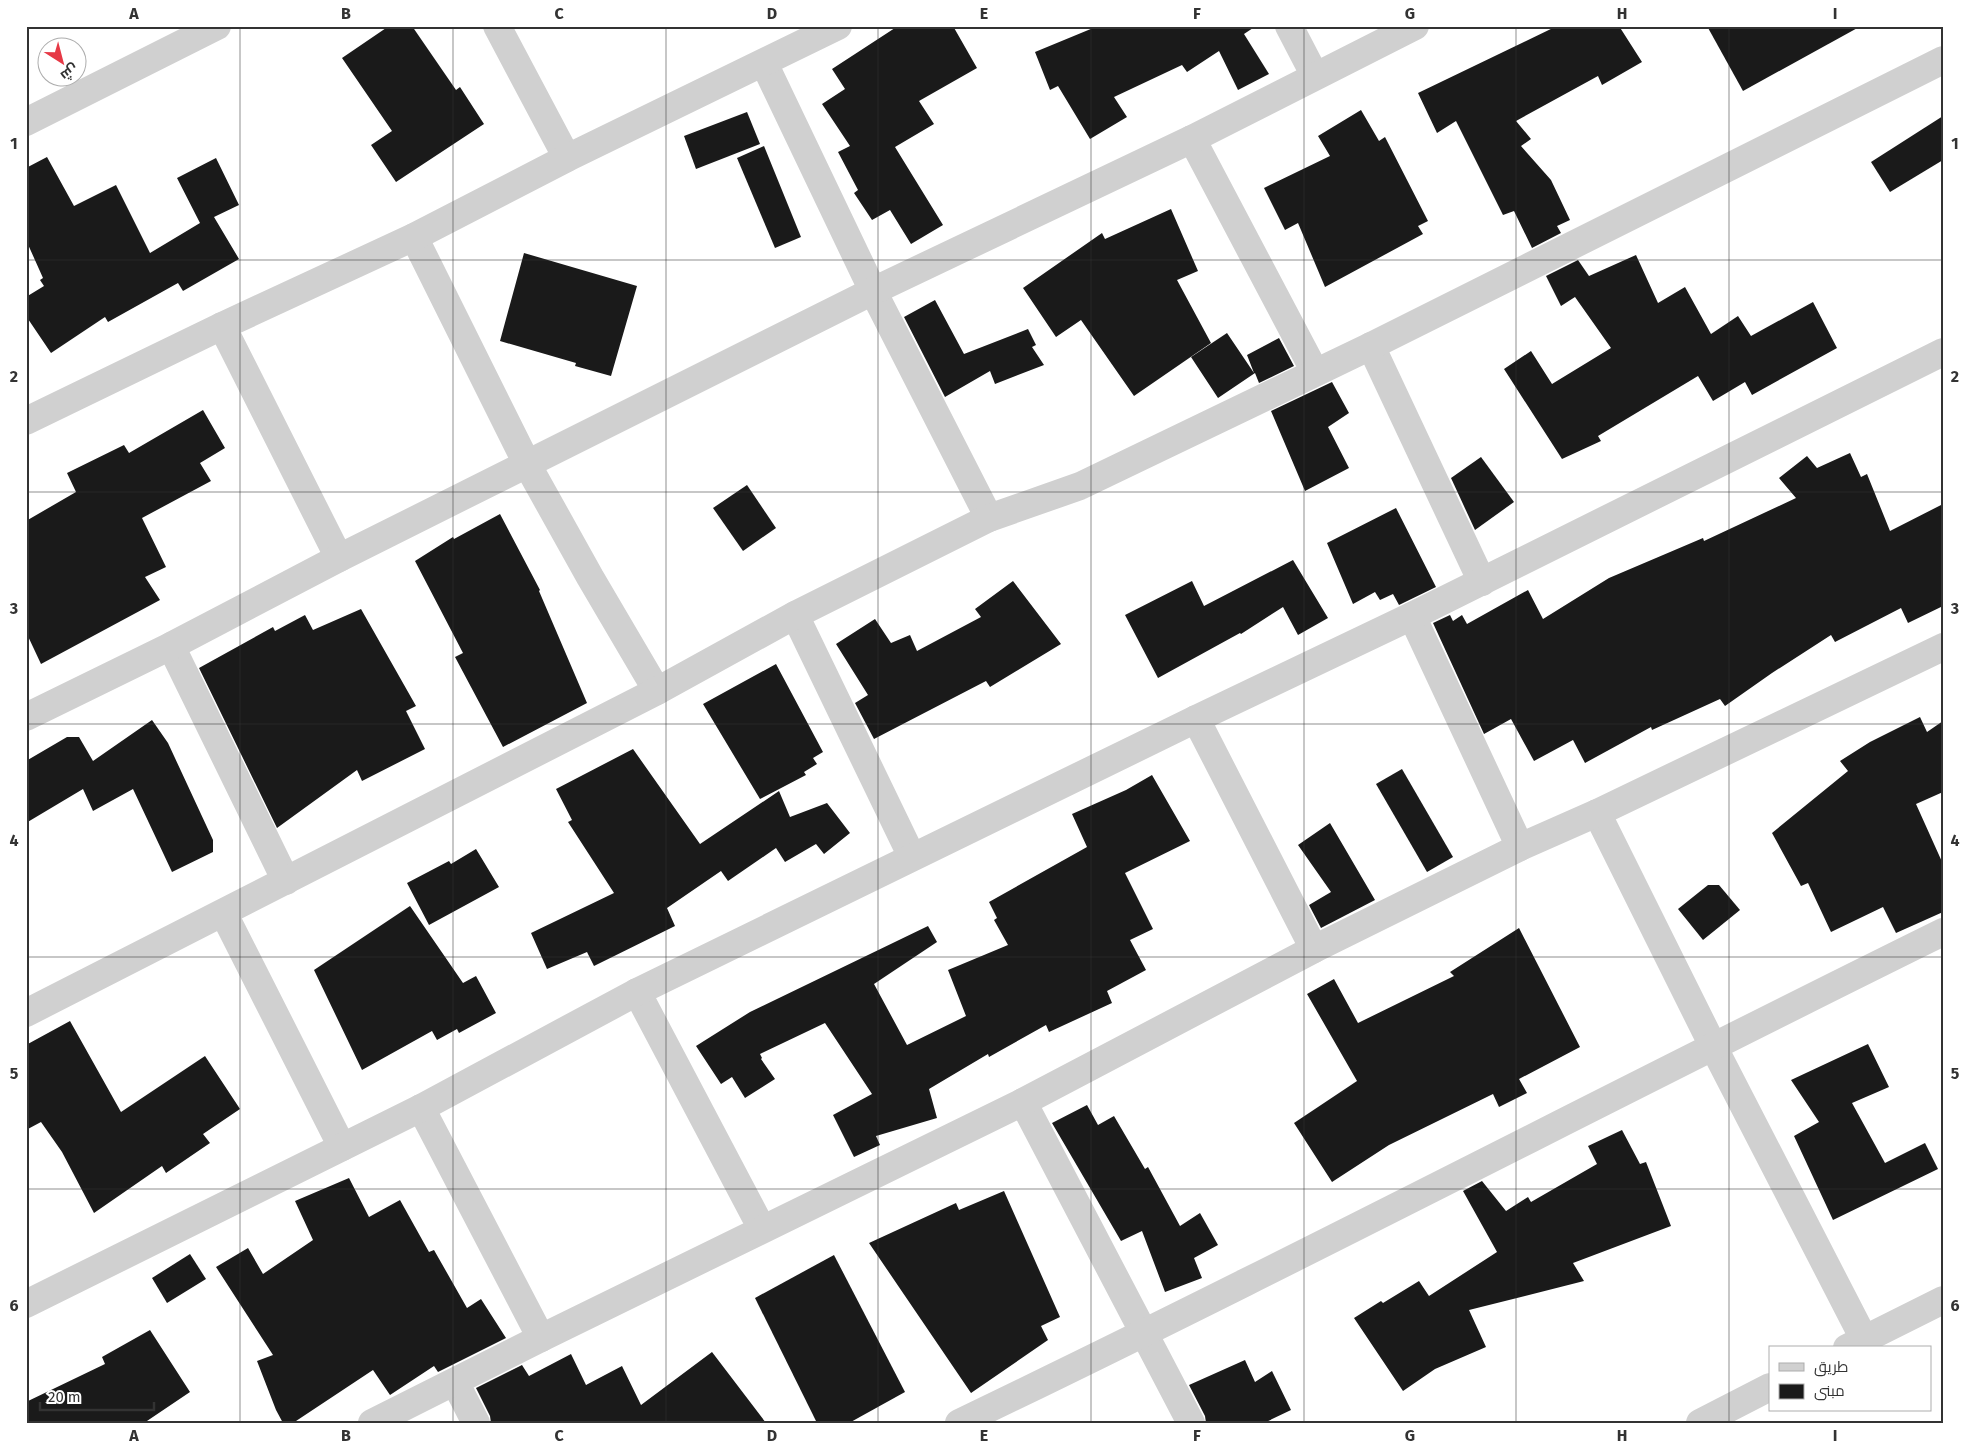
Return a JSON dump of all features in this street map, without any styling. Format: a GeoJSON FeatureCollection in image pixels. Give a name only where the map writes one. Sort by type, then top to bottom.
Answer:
{"type":"FeatureCollection","features":[{"type":"Feature","properties":{"kind":"street"},"geometry":{"type":"LineString","coordinates":[[26,122],[217,26]]}},
{"type":"Feature","properties":{"kind":"street"},"geometry":{"type":"LineString","coordinates":[[498,26],[567,158]]}},
{"type":"Feature","properties":{"kind":"street"},"geometry":{"type":"LineString","coordinates":[[26,421],[414,236],[567,158],[838,26]]}},
{"type":"Feature","properties":{"kind":"street"},"geometry":{"type":"LineString","coordinates":[[1288,26],[1315,76]]}},
{"type":"Feature","properties":{"kind":"street"},"geometry":{"type":"LineString","coordinates":[[26,717],[171,646],[339,558],[873,291],[1192,139],[1415,26]]}},
{"type":"Feature","properties":{"kind":"street"},"geometry":{"type":"LineString","coordinates":[[26,1013],[224,914],[657,691],[795,615],[989,518],[1080,486],[1371,346],[1943,60]]}},
{"type":"Feature","properties":{"kind":"street"},"geometry":{"type":"LineString","coordinates":[[764,63],[873,291],[989,518]]}},
{"type":"Feature","properties":{"kind":"street"},"geometry":{"type":"LineString","coordinates":[[1192,139],[1315,372]]}},
{"type":"Feature","properties":{"kind":"street"},"geometry":{"type":"LineString","coordinates":[[414,236],[527,464],[657,691]]}},
{"type":"Feature","properties":{"kind":"street"},"geometry":{"type":"LineString","coordinates":[[222,326],[339,558]]}},
{"type":"Feature","properties":{"kind":"street"},"geometry":{"type":"LineString","coordinates":[[1371,346],[1482,582]]}},
{"type":"Feature","properties":{"kind":"street"},"geometry":{"type":"LineString","coordinates":[[26,1304],[420,1108],[637,992],[1196,719],[1482,582],[1943,352]]}},
{"type":"Feature","properties":{"kind":"street"},"geometry":{"type":"LineString","coordinates":[[795,615],[912,858]]}},
{"type":"Feature","properties":{"kind":"street"},"geometry":{"type":"LineString","coordinates":[[1412,616],[1520,847]]}},
{"type":"Feature","properties":{"kind":"street"},"geometry":{"type":"LineString","coordinates":[[171,646],[286,881]]}},
{"type":"Feature","properties":{"kind":"street"},"geometry":{"type":"LineString","coordinates":[[372,1423],[762,1229],[1023,1102],[1314,949],[1520,847],[1596,813],[1943,647]]}},
{"type":"Feature","properties":{"kind":"street"},"geometry":{"type":"LineString","coordinates":[[1196,719],[1314,949]]}},
{"type":"Feature","properties":{"kind":"street"},"geometry":{"type":"LineString","coordinates":[[1596,813],[1713,1046],[1855,1343],[1943,1300]]}},
{"type":"Feature","properties":{"kind":"street"},"geometry":{"type":"LineString","coordinates":[[224,914],[342,1147]]}},
{"type":"Feature","properties":{"kind":"street"},"geometry":{"type":"LineString","coordinates":[[959,1423],[1145,1334],[1713,1046],[1943,932]]}},
{"type":"Feature","properties":{"kind":"street"},"geometry":{"type":"LineString","coordinates":[[637,992],[762,1229]]}},
{"type":"Feature","properties":{"kind":"street"},"geometry":{"type":"LineString","coordinates":[[1023,1102],[1191,1423]]}},
{"type":"Feature","properties":{"kind":"street"},"geometry":{"type":"LineString","coordinates":[[420,1108],[541,1338]]}},
{"type":"Feature","properties":{"kind":"street"},"geometry":{"type":"LineString","coordinates":[[455,1382],[476,1423]]}},
{"type":"Feature","properties":{"kind":"street"},"geometry":{"type":"LineString","coordinates":[[1700,1423],[1769,1388]]}},
{"type":"Feature","properties":{"kind":"building"},"geometry":{"type":"Polygon","coordinates":[[[389,26],[412,26],[456,90],[460,87],[484,124],[396,182],[371,145],[392,131],[342,58],[389,26]]]}},
{"type":"Feature","properties":{"kind":"building"},"geometry":{"type":"Polygon","coordinates":[[[898,26],[953,26],[977,68],[919,101],[934,124],[895,147],[943,225],[911,244],[890,210],[872,220],[854,193],[858,190],[838,152],[850,146],[822,104],[845,89],[832,69],[898,26]]]}},
{"type":"Feature","properties":{"kind":"building"},"geometry":{"type":"Polygon","coordinates":[[[1098,26],[1256,26],[1244,34],[1269,74],[1238,90],[1219,51],[1187,72],[1182,65],[1114,97],[1127,117],[1090,139],[1058,86],[1050,90],[1035,52],[1098,26]]]}},
{"type":"Feature","properties":{"kind":"building"},"geometry":{"type":"Polygon","coordinates":[[[1557,26],[1619,26],[1642,62],[1602,85],[1598,76],[1516,121],[1531,139],[1521,146],[1551,180],[1570,220],[1557,226],[1561,233],[1532,248],[1514,211],[1503,215],[1456,121],[1437,133],[1418,93],[1557,26]]]}},
{"type":"Feature","properties":{"kind":"building"},"geometry":{"type":"Polygon","coordinates":[[[1707,26],[1861,26],[1743,91],[1707,26]]]}},
{"type":"Feature","properties":{"kind":"building"},"geometry":{"type":"Polygon","coordinates":[[[1361,110],[1379,141],[1385,137],[1428,221],[1418,226],[1423,234],[1325,287],[1298,223],[1285,230],[1264,188],[1330,156],[1318,136],[1361,110]]]}},
{"type":"Feature","properties":{"kind":"building"},"geometry":{"type":"Polygon","coordinates":[[[747,112],[760,144],[696,169],[684,136],[747,112]]]}},
{"type":"Feature","properties":{"kind":"building"},"geometry":{"type":"Polygon","coordinates":[[[1943,116],[1943,160],[1890,192],[1871,162],[1943,116]]]}},
{"type":"Feature","properties":{"kind":"building"},"geometry":{"type":"Polygon","coordinates":[[[764,146],[801,237],[775,248],[737,158],[764,146]]]}},
{"type":"Feature","properties":{"kind":"building"},"geometry":{"type":"Polygon","coordinates":[[[47,157],[74,206],[116,185],[150,253],[200,223],[177,178],[216,158],[239,205],[214,217],[239,259],[183,291],[178,283],[108,322],[105,317],[51,353],[26,316],[26,297],[44,286],[40,280],[43,278],[26,240],[26,168],[47,157]]]}},
{"type":"Feature","properties":{"kind":"building"},"geometry":{"type":"Polygon","coordinates":[[[1171,209],[1198,271],[1177,280],[1211,343],[1134,396],[1081,320],[1056,337],[1023,288],[1102,233],[1105,239],[1171,209]]]}},
{"type":"Feature","properties":{"kind":"building"},"geometry":{"type":"Polygon","coordinates":[[[524,253],[637,286],[611,376],[575,366],[576,363],[500,341],[524,253]]]}},
{"type":"Feature","properties":{"kind":"building"},"geometry":{"type":"Polygon","coordinates":[[[1636,255],[1658,303],[1685,287],[1711,334],[1738,316],[1751,336],[1813,302],[1837,348],[1752,395],[1745,382],[1713,401],[1698,376],[1598,436],[1601,441],[1562,459],[1504,369],[1531,351],[1552,384],[1611,348],[1575,297],[1561,306],[1546,276],[1578,260],[1589,276],[1636,255]]]}},
{"type":"Feature","properties":{"kind":"building"},"geometry":{"type":"Polygon","coordinates":[[[935,300],[964,354],[1028,329],[1036,345],[1032,347],[1044,365],[995,384],[990,371],[945,397],[904,317],[935,300]]]}},
{"type":"Feature","properties":{"kind":"building"},"geometry":{"type":"Polygon","coordinates":[[[1227,333],[1254,373],[1247,355],[1279,338],[1294,366],[1259,383],[1255,373],[1218,398],[1191,357],[1227,333]]]}},
{"type":"Feature","properties":{"kind":"building"},"geometry":{"type":"Polygon","coordinates":[[[1332,382],[1349,413],[1328,427],[1349,468],[1305,491],[1271,411],[1332,382]]]}},
{"type":"Feature","properties":{"kind":"building"},"geometry":{"type":"Polygon","coordinates":[[[203,410],[225,448],[200,463],[211,481],[142,518],[166,567],[145,577],[160,600],[41,664],[26,632],[26,521],[76,492],[67,473],[124,445],[129,453],[203,410]]]}},
{"type":"Feature","properties":{"kind":"building"},"geometry":{"type":"Polygon","coordinates":[[[1850,453],[1861,477],[1867,474],[1890,531],[1943,504],[1943,606],[1908,623],[1901,608],[1835,642],[1831,635],[1725,706],[1720,699],[1652,730],[1651,727],[1585,763],[1573,740],[1534,761],[1511,719],[1484,734],[1433,623],[1450,615],[1453,621],[1462,615],[1467,624],[1528,590],[1543,619],[1609,578],[1703,538],[1704,541],[1796,498],[1779,478],[1807,456],[1817,468],[1850,453]]]}},
{"type":"Feature","properties":{"kind":"building"},"geometry":{"type":"Polygon","coordinates":[[[1481,457],[1514,502],[1475,530],[1451,478],[1481,457]]]}},
{"type":"Feature","properties":{"kind":"building"},"geometry":{"type":"Polygon","coordinates":[[[747,485],[776,528],[743,551],[713,508],[747,485]]]}},
{"type":"Feature","properties":{"kind":"building"},"geometry":{"type":"Polygon","coordinates":[[[1396,508],[1436,587],[1399,605],[1393,594],[1380,600],[1375,592],[1353,604],[1327,543],[1396,508]]]}},
{"type":"Feature","properties":{"kind":"building"},"geometry":{"type":"Polygon","coordinates":[[[500,514],[540,590],[587,703],[503,747],[455,657],[463,653],[415,561],[453,537],[454,539],[500,514]]]}},
{"type":"Feature","properties":{"kind":"building"},"geometry":{"type":"Polygon","coordinates":[[[1293,560],[1328,618],[1298,635],[1283,607],[1241,634],[1158,678],[1125,615],[1192,581],[1204,606],[1293,560]]]}},
{"type":"Feature","properties":{"kind":"building"},"geometry":{"type":"Polygon","coordinates":[[[1013,581],[1061,644],[990,687],[986,681],[874,739],[855,703],[868,695],[836,644],[875,619],[891,643],[910,635],[917,651],[981,617],[975,609],[1013,581]]]}},
{"type":"Feature","properties":{"kind":"building"},"geometry":{"type":"Polygon","coordinates":[[[361,609],[416,706],[406,711],[425,749],[362,781],[357,770],[277,828],[199,668],[273,627],[275,631],[305,615],[313,630],[361,609]]]}},
{"type":"Feature","properties":{"kind":"building"},"geometry":{"type":"Polygon","coordinates":[[[776,664],[823,752],[813,758],[817,764],[804,772],[806,775],[760,799],[703,704],[776,664]]]}},
{"type":"Feature","properties":{"kind":"building"},"geometry":{"type":"Polygon","coordinates":[[[1920,717],[1927,732],[1943,721],[1943,792],[1916,804],[1943,864],[1943,912],[1896,933],[1883,907],[1831,932],[1808,883],[1801,886],[1772,833],[1848,771],[1840,761],[1870,742],[1920,717]]]}},
{"type":"Feature","properties":{"kind":"building"},"geometry":{"type":"Polygon","coordinates":[[[152,720],[168,743],[213,840],[213,852],[172,872],[133,789],[93,811],[83,789],[26,823],[26,761],[67,737],[79,737],[93,761],[152,720]]]}},
{"type":"Feature","properties":{"kind":"building"},"geometry":{"type":"Polygon","coordinates":[[[633,749],[700,844],[779,791],[790,817],[827,803],[850,833],[824,854],[816,844],[785,862],[776,848],[728,881],[721,871],[667,908],[675,926],[594,966],[587,952],[547,969],[531,933],[614,893],[568,822],[572,820],[556,789],[633,749]]]}},
{"type":"Feature","properties":{"kind":"building"},"geometry":{"type":"Polygon","coordinates":[[[1402,769],[1453,857],[1427,872],[1376,784],[1402,769]]]}},
{"type":"Feature","properties":{"kind":"building"},"geometry":{"type":"Polygon","coordinates":[[[1152,775],[1190,841],[1125,873],[1153,929],[1130,940],[1146,970],[1107,991],[1112,1003],[1049,1032],[1046,1025],[989,1057],[988,1054],[929,1089],[937,1118],[876,1136],[880,1145],[854,1157],[833,1115],[872,1094],[825,1023],[760,1054],[761,1059],[775,1079],[745,1098],[732,1077],[721,1084],[696,1046],[750,1012],[928,926],[937,942],[874,984],[907,1045],[966,1016],[948,970],[1008,945],[994,920],[997,918],[989,902],[1087,847],[1072,814],[1126,790],[1152,775]]]}},
{"type":"Feature","properties":{"kind":"building"},"geometry":{"type":"Polygon","coordinates":[[[1330,823],[1375,900],[1321,928],[1309,905],[1331,892],[1298,845],[1330,823]]]}},
{"type":"Feature","properties":{"kind":"building"},"geometry":{"type":"Polygon","coordinates":[[[476,849],[499,887],[429,925],[407,883],[449,861],[451,864],[476,849]]]}},
{"type":"Feature","properties":{"kind":"building"},"geometry":{"type":"Polygon","coordinates":[[[1708,885],[1719,885],[1740,910],[1703,940],[1678,909],[1708,885]]]}},
{"type":"Feature","properties":{"kind":"building"},"geometry":{"type":"Polygon","coordinates":[[[410,906],[463,983],[476,976],[496,1013],[459,1033],[457,1029],[437,1040],[432,1031],[362,1070],[314,970],[410,906]]]}},
{"type":"Feature","properties":{"kind":"building"},"geometry":{"type":"Polygon","coordinates":[[[1519,928],[1580,1047],[1519,1079],[1527,1093],[1499,1107],[1493,1094],[1389,1145],[1332,1182],[1294,1123],[1357,1081],[1307,994],[1334,979],[1358,1023],[1454,976],[1450,972],[1519,928]]]}},
{"type":"Feature","properties":{"kind":"building"},"geometry":{"type":"Polygon","coordinates":[[[70,1021],[121,1112],[205,1056],[240,1109],[203,1134],[210,1143],[166,1173],[162,1166],[94,1213],[62,1152],[41,1122],[26,1130],[26,1045],[70,1021]]]}},
{"type":"Feature","properties":{"kind":"building"},"geometry":{"type":"Polygon","coordinates":[[[1868,1044],[1889,1087],[1852,1103],[1885,1163],[1925,1143],[1938,1169],[1833,1220],[1794,1136],[1819,1122],[1791,1080],[1868,1044]]]}},
{"type":"Feature","properties":{"kind":"building"},"geometry":{"type":"Polygon","coordinates":[[[1087,1105],[1098,1125],[1114,1116],[1145,1169],[1148,1167],[1180,1226],[1200,1213],[1218,1245],[1194,1258],[1202,1278],[1165,1292],[1142,1231],[1121,1241],[1052,1123],[1087,1105]]]}},
{"type":"Feature","properties":{"kind":"building"},"geometry":{"type":"Polygon","coordinates":[[[1622,1130],[1640,1164],[1646,1162],[1671,1226],[1573,1263],[1584,1281],[1469,1310],[1486,1347],[1435,1369],[1403,1391],[1354,1318],[1419,1281],[1429,1296],[1497,1252],[1463,1191],[1482,1181],[1506,1211],[1528,1197],[1531,1202],[1597,1164],[1588,1146],[1622,1130]]]}},
{"type":"Feature","properties":{"kind":"building"},"geometry":{"type":"Polygon","coordinates":[[[349,1178],[369,1217],[400,1200],[429,1252],[434,1250],[467,1308],[481,1299],[506,1338],[438,1372],[434,1366],[390,1395],[373,1370],[293,1423],[283,1423],[257,1361],[273,1355],[216,1267],[248,1248],[263,1274],[313,1240],[295,1201],[349,1178]]]}},
{"type":"Feature","properties":{"kind":"building"},"geometry":{"type":"Polygon","coordinates":[[[1004,1191],[1060,1317],[1041,1326],[1048,1340],[971,1393],[869,1243],[956,1203],[959,1210],[1004,1191]]]}},
{"type":"Feature","properties":{"kind":"building"},"geometry":{"type":"Polygon","coordinates":[[[190,1254],[206,1279],[167,1303],[152,1278],[190,1254]]]}},
{"type":"Feature","properties":{"kind":"building"},"geometry":{"type":"Polygon","coordinates":[[[834,1255],[905,1392],[849,1423],[817,1423],[755,1298],[834,1255]]]}},
{"type":"Feature","properties":{"kind":"building"},"geometry":{"type":"Polygon","coordinates":[[[150,1330],[190,1392],[144,1423],[26,1423],[26,1402],[105,1364],[102,1357],[150,1330]]]}},
{"type":"Feature","properties":{"kind":"building"},"geometry":{"type":"Polygon","coordinates":[[[712,1352],[766,1423],[491,1423],[490,1416],[476,1388],[522,1365],[529,1376],[571,1354],[586,1385],[622,1366],[641,1405],[712,1352]]]}},
{"type":"Feature","properties":{"kind":"building"},"geometry":{"type":"Polygon","coordinates":[[[1245,1360],[1255,1382],[1272,1371],[1291,1410],[1264,1423],[1206,1423],[1205,1416],[1189,1385],[1245,1360]]]}}]}
